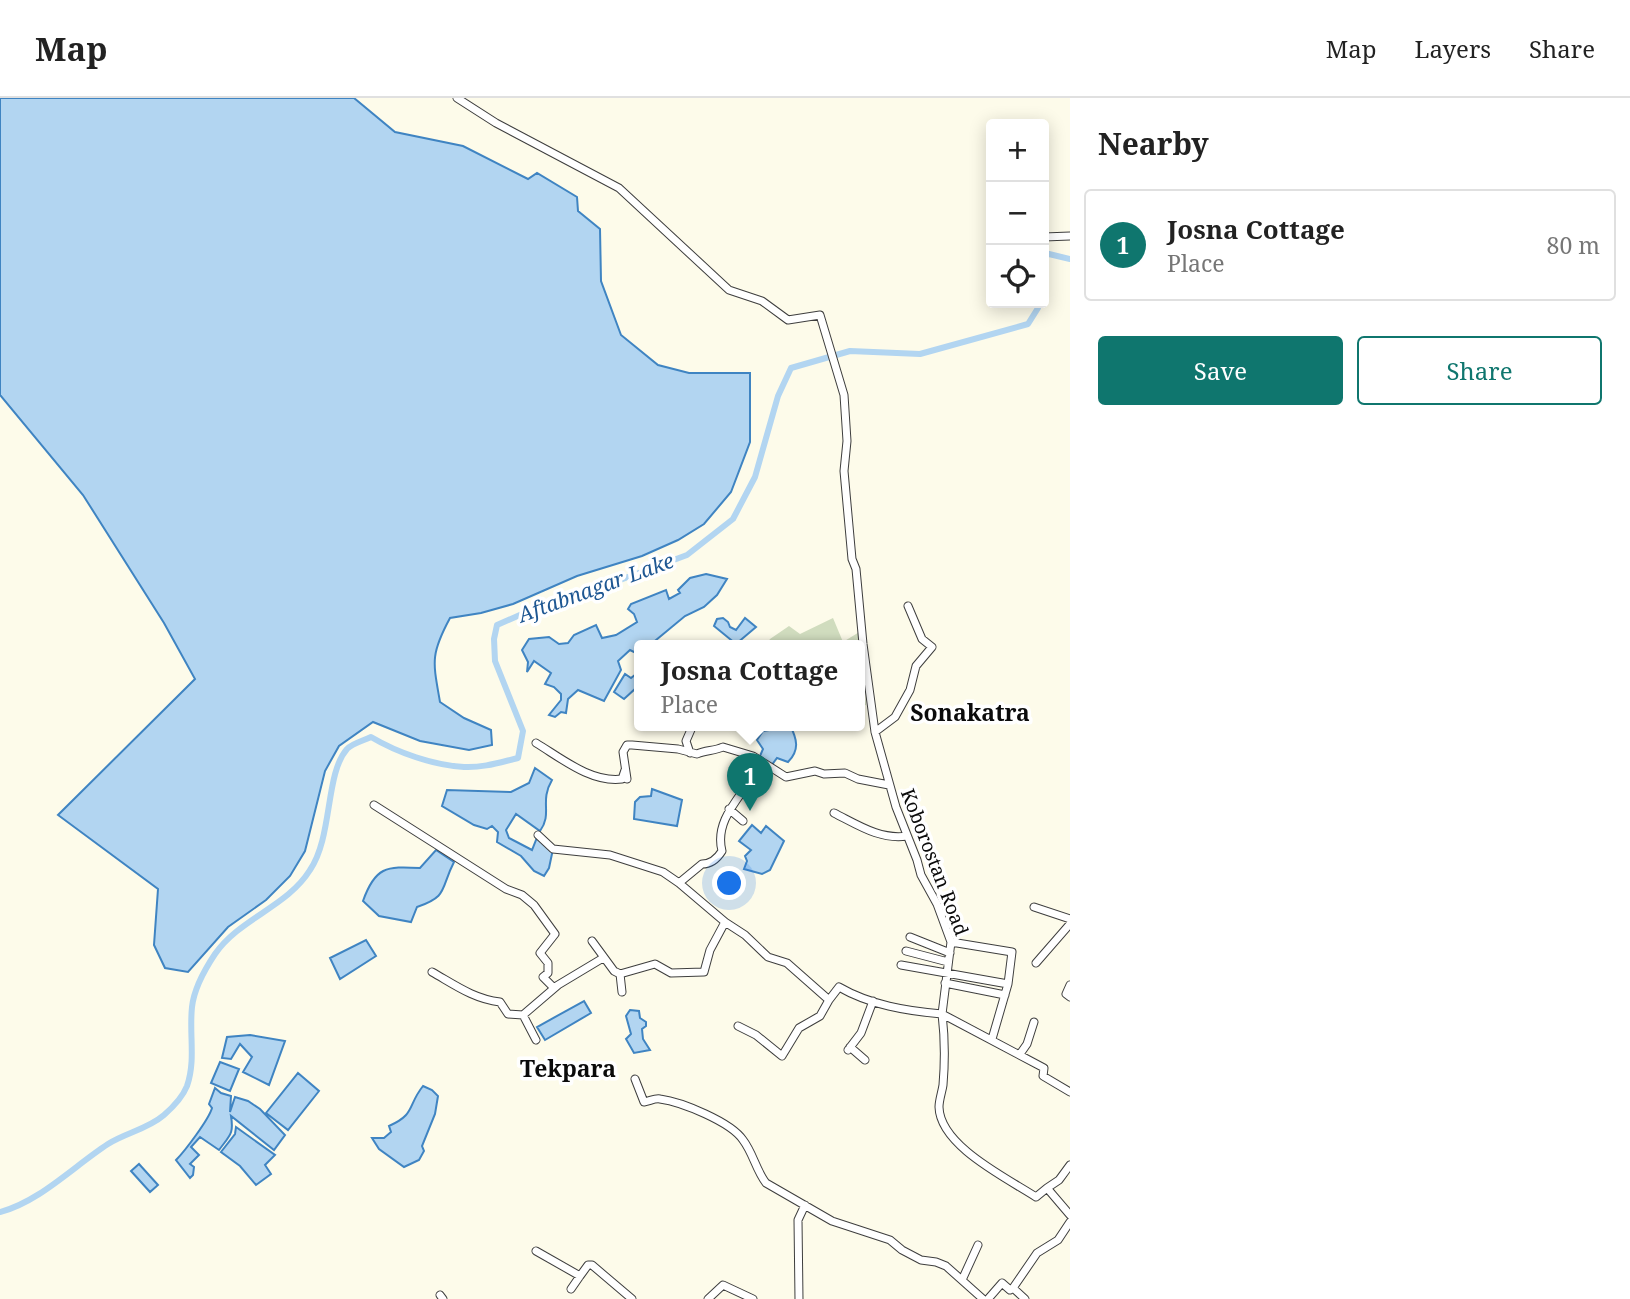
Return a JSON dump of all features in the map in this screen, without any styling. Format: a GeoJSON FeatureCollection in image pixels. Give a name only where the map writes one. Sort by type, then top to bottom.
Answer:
{"type":"FeatureCollection","features":[{"type":"Feature","properties":{"kind":"street","name":"Koborostan Road"},"geometry":{"type":"LineString","coordinates":[[457,98],[496,123],[619,188],[729,290],[762,301],[788,320],[820,315],[844,395],[847,441],[844,471],[863,640]]}},
{"type":"Feature","properties":{"kind":"street"},"geometry":{"type":"LineString","coordinates":[[1049,237],[1070,236]]}},
{"type":"Feature","properties":{"kind":"street"},"geometry":{"type":"LineString","coordinates":[[875,732],[895,717],[910,690],[916,666],[932,647],[922,639],[908,606]]}},
{"type":"Feature","properties":{"kind":"street","name":"Koborostan Road"},"geometry":{"type":"LineString","coordinates":[[865,659],[875,732],[889,785],[921,875],[937,904],[951,942],[942,1014],[945,1048],[939,1108],[944,1124],[953,1138],[984,1164],[1036,1197],[1047,1188]]}},
{"type":"Feature","properties":{"kind":"street"},"geometry":{"type":"LineString","coordinates":[[690,731],[686,741],[690,753]]}},
{"type":"Feature","properties":{"kind":"street"},"geometry":{"type":"LineString","coordinates":[[536,743],[566,762],[608,781],[622,779],[625,769]]}},
{"type":"Feature","properties":{"kind":"street"},"geometry":{"type":"LineString","coordinates":[[627,779],[623,752],[628,746],[678,749],[697,754],[723,747],[753,756],[786,777],[815,771],[824,774],[845,773],[858,779],[889,785]]}},
{"type":"Feature","properties":{"kind":"street"},"geometry":{"type":"LineString","coordinates":[[679,883],[702,864],[718,858],[722,851],[719,839],[729,809],[753,778],[761,762]]}},
{"type":"Feature","properties":{"kind":"street"},"geometry":{"type":"LineString","coordinates":[[374,805],[506,889],[522,895],[534,905],[555,934],[540,953],[548,963],[548,973],[543,977],[554,988]]}},
{"type":"Feature","properties":{"kind":"street"},"geometry":{"type":"LineString","coordinates":[[729,809],[743,821]]}},
{"type":"Feature","properties":{"kind":"street"},"geometry":{"type":"LineString","coordinates":[[834,813],[880,836],[907,836]]}},
{"type":"Feature","properties":{"kind":"street"},"geometry":{"type":"LineString","coordinates":[[538,835],[553,849],[610,855],[663,872],[745,935],[768,957],[787,963],[829,1000]]}},
{"type":"Feature","properties":{"kind":"street"},"geometry":{"type":"LineString","coordinates":[[1034,907],[1070,919]]}},
{"type":"Feature","properties":{"kind":"street"},"geometry":{"type":"LineString","coordinates":[[592,941],[614,971],[620,974],[655,964],[671,973],[704,972],[710,950],[725,922]]}},
{"type":"Feature","properties":{"kind":"street"},"geometry":{"type":"LineString","coordinates":[[1036,962],[1070,924]]}},
{"type":"Feature","properties":{"kind":"street"},"geometry":{"type":"LineString","coordinates":[[911,937],[949,957]]}},
{"type":"Feature","properties":{"kind":"street"},"geometry":{"type":"LineString","coordinates":[[951,942],[1012,952],[1008,984],[992,1039]]}},
{"type":"Feature","properties":{"kind":"street"},"geometry":{"type":"LineString","coordinates":[[906,951],[949,957]]}},
{"type":"Feature","properties":{"kind":"street"},"geometry":{"type":"LineString","coordinates":[[432,972],[465,993],[500,1002],[510,1016],[523,1015],[554,988],[603,957]]}},
{"type":"Feature","properties":{"kind":"street"},"geometry":{"type":"LineString","coordinates":[[901,965],[1008,984]]}},
{"type":"Feature","properties":{"kind":"street"},"geometry":{"type":"LineString","coordinates":[[620,974],[622,992]]}},
{"type":"Feature","properties":{"kind":"street"},"geometry":{"type":"LineString","coordinates":[[945,983],[1005,995]]}},
{"type":"Feature","properties":{"kind":"street"},"geometry":{"type":"LineString","coordinates":[[1070,985],[1066,994],[1070,997]]}},
{"type":"Feature","properties":{"kind":"street"},"geometry":{"type":"LineString","coordinates":[[738,1026],[756,1035],[782,1056],[799,1028],[820,1016],[839,987],[851,995],[908,1011],[942,1014],[1044,1068],[1043,1076],[1070,1092]]}},
{"type":"Feature","properties":{"kind":"street"},"geometry":{"type":"LineString","coordinates":[[864,1060],[849,1048],[861,1034],[873,1001]]}},
{"type":"Feature","properties":{"kind":"street"},"geometry":{"type":"LineString","coordinates":[[523,1015],[536,1040]]}},
{"type":"Feature","properties":{"kind":"street"},"geometry":{"type":"LineString","coordinates":[[1020,1054],[1026,1033],[1034,1022]]}},
{"type":"Feature","properties":{"kind":"street"},"geometry":{"type":"LineString","coordinates":[[635,1079],[644,1102],[657,1098],[675,1103],[730,1126],[744,1140],[759,1174],[766,1183],[832,1221],[890,1240],[902,1251],[921,1260],[946,1266],[985,1299],[1002,1283],[1010,1290],[1013,1288],[1025,1299]]}},
{"type":"Feature","properties":{"kind":"street"},"geometry":{"type":"LineString","coordinates":[[1070,1165],[1059,1180],[1047,1188],[1070,1215]]}},
{"type":"Feature","properties":{"kind":"street"},"geometry":{"type":"LineString","coordinates":[[799,1299],[798,1220],[805,1205]]}},
{"type":"Feature","properties":{"kind":"street"},"geometry":{"type":"LineString","coordinates":[[1013,1288],[1037,1253],[1058,1240],[1070,1222]]}},
{"type":"Feature","properties":{"kind":"street"},"geometry":{"type":"LineString","coordinates":[[962,1280],[978,1245]]}},
{"type":"Feature","properties":{"kind":"street"},"geometry":{"type":"LineString","coordinates":[[536,1251],[580,1276]]}},
{"type":"Feature","properties":{"kind":"street"},"geometry":{"type":"LineString","coordinates":[[571,1289],[589,1265],[592,1265],[632,1299]]}},
{"type":"Feature","properties":{"kind":"street"},"geometry":{"type":"LineString","coordinates":[[708,1299],[723,1285],[753,1299]]}},
{"type":"Feature","properties":{"kind":"green space"},"geometry":{"type":"Polygon","coordinates":[[[833,618],[842,640],[769,640],[789,626],[800,634],[833,618]]]}},
{"type":"Feature","properties":{"kind":"green space"},"geometry":{"type":"Polygon","coordinates":[[[861,631],[861,640],[846,640],[861,631]]]}},
{"type":"Feature","properties":{"kind":"water"},"geometry":{"type":"Polygon","coordinates":[[[0,98],[354,98],[395,132],[463,146],[528,179],[537,173],[577,197],[578,211],[600,229],[601,281],[621,335],[658,365],[689,373],[750,373],[750,442],[731,492],[704,524],[678,540],[642,556],[577,576],[513,604],[450,618],[436,650],[440,702],[464,718],[491,730],[492,745],[469,750],[420,741],[373,722],[339,746],[325,771],[305,851],[290,876],[266,900],[228,927],[188,972],[165,968],[154,945],[158,889],[58,815],[195,679],[164,623],[83,495],[0,395],[0,98]]]}},
{"type":"Feature","properties":{"kind":"water"},"geometry":{"type":"Polygon","coordinates":[[[706,574],[727,579],[717,595],[704,607],[685,616],[656,640],[634,640],[634,652],[630,650],[618,661],[621,670],[604,701],[578,690],[568,699],[566,713],[561,712],[555,717],[549,715],[561,700],[561,694],[554,687],[545,684],[551,673],[534,661],[527,672],[528,662],[522,650],[529,639],[549,637],[559,644],[568,643],[574,635],[596,625],[602,638],[616,635],[637,622],[628,609],[631,604],[666,590],[669,599],[680,593],[678,590],[690,578],[706,574]]]}},
{"type":"Feature","properties":{"kind":"water"},"geometry":{"type":"Polygon","coordinates":[[[723,618],[736,630],[745,618],[756,627],[741,640],[731,640],[714,626],[717,619],[723,618]]]}},
{"type":"Feature","properties":{"kind":"water"},"geometry":{"type":"Polygon","coordinates":[[[625,674],[631,678],[634,676],[634,690],[624,699],[614,692],[625,674]]]}},
{"type":"Feature","properties":{"kind":"water"},"geometry":{"type":"Polygon","coordinates":[[[763,731],[792,731],[796,749],[788,762],[777,758],[771,766],[760,756],[763,749],[757,740],[763,731]]]}},
{"type":"Feature","properties":{"kind":"water"},"geometry":{"type":"Polygon","coordinates":[[[535,768],[552,780],[546,795],[544,825],[540,831],[516,814],[506,830],[509,838],[532,850],[538,835],[553,849],[549,868],[544,876],[534,871],[521,856],[497,842],[498,832],[492,826],[487,829],[474,825],[442,806],[447,790],[511,792],[529,783],[535,768]]]}},
{"type":"Feature","properties":{"kind":"water"},"geometry":{"type":"Polygon","coordinates":[[[652,789],[682,800],[677,826],[634,819],[635,802],[640,797],[651,796],[652,789]]]}},
{"type":"Feature","properties":{"kind":"water"},"geometry":{"type":"Polygon","coordinates":[[[752,825],[761,833],[766,826],[784,841],[770,870],[762,874],[744,869],[747,861],[745,856],[751,850],[739,841],[752,825]]]}},
{"type":"Feature","properties":{"kind":"water"},"geometry":{"type":"Polygon","coordinates":[[[436,850],[454,862],[439,895],[417,907],[411,922],[379,916],[363,901],[377,875],[390,869],[420,868],[436,850]]]}},
{"type":"Feature","properties":{"kind":"water"},"geometry":{"type":"Polygon","coordinates":[[[366,940],[376,956],[340,979],[330,958],[366,940]]]}},
{"type":"Feature","properties":{"kind":"water"},"geometry":{"type":"Polygon","coordinates":[[[584,1001],[591,1013],[545,1040],[537,1027],[584,1001]]]}},
{"type":"Feature","properties":{"kind":"water"},"geometry":{"type":"Polygon","coordinates":[[[630,1010],[639,1011],[640,1018],[646,1022],[642,1029],[643,1039],[650,1050],[634,1053],[626,1039],[631,1034],[626,1016],[630,1010]]]}},
{"type":"Feature","properties":{"kind":"water"},"geometry":{"type":"Polygon","coordinates":[[[250,1035],[285,1041],[269,1085],[243,1072],[252,1057],[240,1044],[231,1059],[222,1058],[227,1037],[250,1035]]]}},
{"type":"Feature","properties":{"kind":"water"},"geometry":{"type":"Polygon","coordinates":[[[220,1062],[239,1069],[230,1091],[211,1083],[220,1062]]]}},
{"type":"Feature","properties":{"kind":"water"},"geometry":{"type":"Polygon","coordinates":[[[298,1073],[319,1091],[288,1130],[266,1113],[298,1073]]]}},
{"type":"Feature","properties":{"kind":"water"},"geometry":{"type":"Polygon","coordinates":[[[423,1086],[438,1096],[435,1114],[419,1160],[404,1167],[379,1149],[372,1138],[384,1138],[391,1132],[389,1126],[403,1118],[423,1086]]]}},
{"type":"Feature","properties":{"kind":"water"},"geometry":{"type":"Polygon","coordinates":[[[215,1088],[231,1096],[230,1112],[235,1097],[248,1101],[260,1109],[285,1135],[274,1150],[231,1116],[230,1134],[219,1150],[200,1137],[191,1147],[199,1155],[190,1164],[194,1167],[190,1178],[176,1160],[210,1113],[212,1108],[209,1104],[215,1088]]]}},
{"type":"Feature","properties":{"kind":"water"},"geometry":{"type":"Polygon","coordinates":[[[236,1127],[275,1155],[265,1165],[271,1174],[256,1185],[240,1166],[221,1152],[235,1134],[236,1127]]]}},
{"type":"Feature","properties":{"kind":"water"},"geometry":{"type":"Polygon","coordinates":[[[139,1164],[158,1185],[150,1192],[131,1171],[139,1164]]]}},
{"type":"Feature","properties":{"kind":"waterway","name":"Aftabnagar Lake"},"geometry":{"type":"LineString","coordinates":[[1049,254],[1070,259]]}},
{"type":"Feature","properties":{"kind":"waterway","name":"Aftabnagar Lake"},"geometry":{"type":"LineString","coordinates":[[0,1212],[29,1200],[108,1144],[158,1120],[180,1098],[190,1076],[192,1007],[207,966],[225,942],[289,894],[310,870],[322,840],[335,774],[347,749],[371,737],[416,757],[452,766],[478,767],[518,758],[523,731],[495,661],[494,639],[497,625],[547,603],[687,555],[733,519],[755,477],[778,396],[791,368],[850,351],[920,354],[1028,324],[1038,308]]}},
{"type":"Feature","properties":{"kind":"place","name":"Josna Cottage"},"geometry":{"type":"Point","coordinates":[750,811]}},
{"type":"Feature","properties":{"kind":"district","name":"Sonakatra"},"geometry":{"type":"Point","coordinates":[970,713]}},
{"type":"Feature","properties":{"kind":"district","name":"Tekpara"},"geometry":{"type":"Point","coordinates":[568,1069]}}]}
